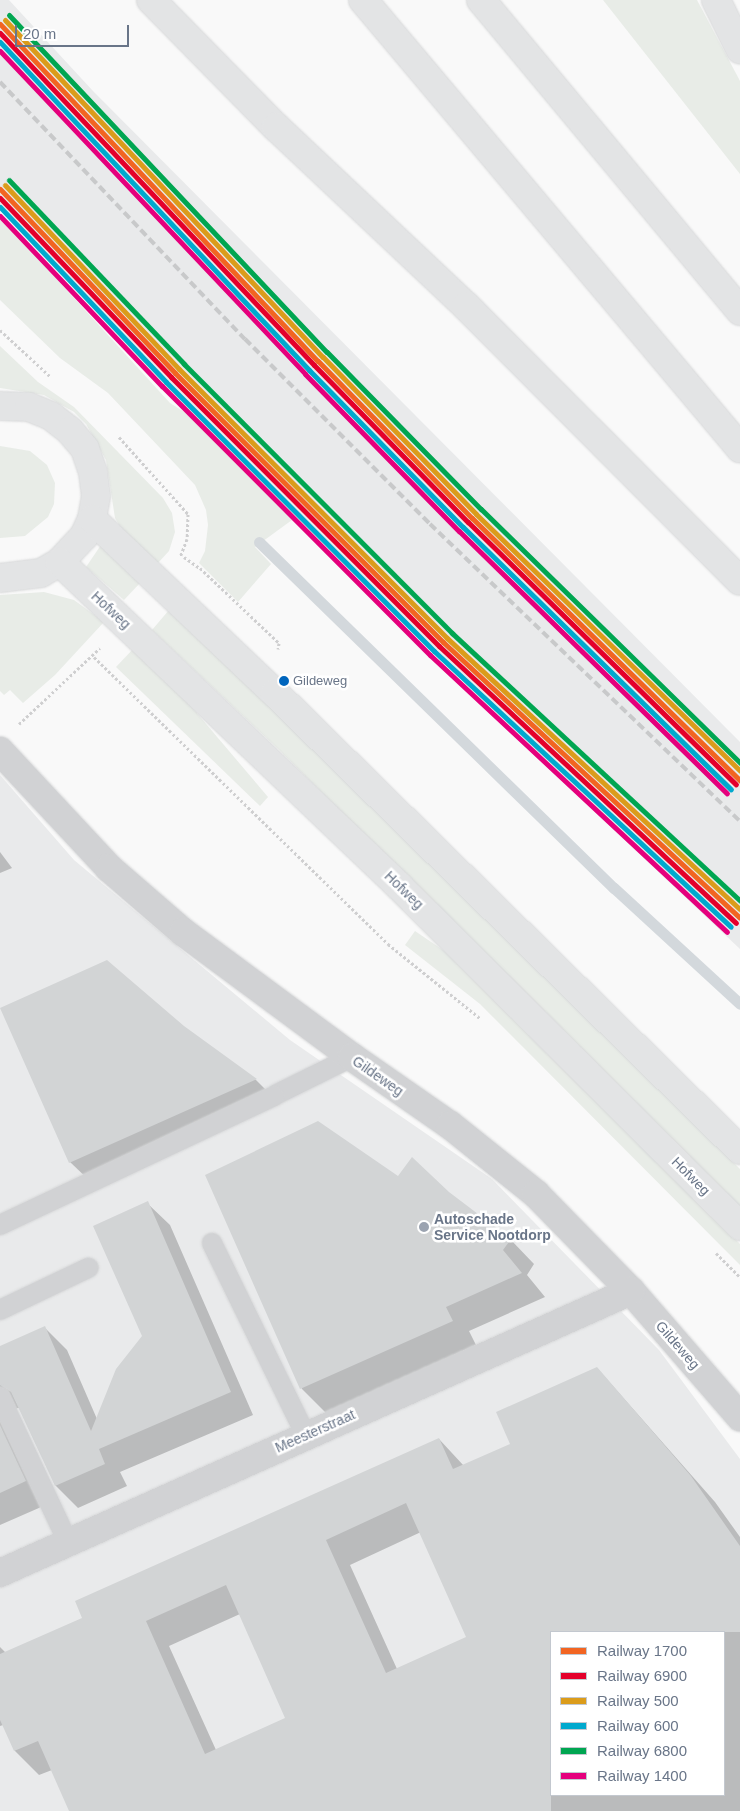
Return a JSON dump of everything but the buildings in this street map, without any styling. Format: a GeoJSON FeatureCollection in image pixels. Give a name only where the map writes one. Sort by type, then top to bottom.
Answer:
{"type":"FeatureCollection","features":[{"type":"Feature","properties":{"kind":"main road"},"geometry":{"type":"LineString","coordinates":[[150,0],[276,127],[466,306],[740,581]]}},
{"type":"Feature","properties":{"kind":"main road"},"geometry":{"type":"LineString","coordinates":[[363,0],[740,448]]}},
{"type":"Feature","properties":{"kind":"main road"},"geometry":{"type":"LineString","coordinates":[[482,0],[740,311]]}},
{"type":"Feature","properties":{"kind":"main road"},"geometry":{"type":"LineString","coordinates":[[716,0],[740,49]]}},
{"type":"Feature","properties":{"kind":"main road"},"geometry":{"type":"LineString","coordinates":[[0,406],[29,407],[52,416],[70,430],[85,449],[94,472],[96,496],[92,519],[74,550],[60,562],[41,573],[0,578]]}},
{"type":"Feature","properties":{"kind":"main road"},"geometry":{"type":"LineString","coordinates":[[92,519],[282,699],[740,1150]]}},
{"type":"Feature","properties":{"kind":"main road","name":"Hofweg"},"geometry":{"type":"LineString","coordinates":[[60,562],[399,886],[740,1226]]}},
{"type":"Feature","properties":{"kind":"street","name":"Gildeweg"},"geometry":{"type":"LineString","coordinates":[[0,751],[58,815],[132,887],[183,932],[352,1058],[450,1126],[536,1194],[631,1291],[740,1417]]}},
{"type":"Feature","properties":{"kind":"street","name":"Meesterstraat"},"geometry":{"type":"LineString","coordinates":[[0,1572],[631,1291]]}},
{"type":"Feature","properties":{"kind":"lane"},"geometry":{"type":"LineString","coordinates":[[0,1225],[352,1058]]}},
{"type":"Feature","properties":{"kind":"lane"},"geometry":{"type":"LineString","coordinates":[[212,1243],[306,1436]]}},
{"type":"Feature","properties":{"kind":"lane"},"geometry":{"type":"LineString","coordinates":[[0,1310],[88,1268]]}},
{"type":"Feature","properties":{"kind":"lane"},"geometry":{"type":"LineString","coordinates":[[0,1397],[68,1542]]}},
{"type":"Feature","properties":{"kind":"path"},"geometry":{"type":"LineString","coordinates":[[182,556],[200,568],[279,643],[275,658]]}},
{"type":"Feature","properties":{"kind":"path"},"geometry":{"type":"LineString","coordinates":[[94,657],[388,944],[486,1023]]}},
{"type":"Feature","properties":{"kind":"path"},"geometry":{"type":"LineString","coordinates":[[712,1249],[740,1277]]}},
{"type":"Feature","properties":{"kind":"shaded area"},"geometry":{"type":"Polygon","coordinates":[[[0,0],[9,0],[93,91],[740,742],[740,949],[595,812],[184,407],[0,209],[0,0]]]}},
{"type":"Feature","properties":{"kind":"shaded area"},"geometry":{"type":"Polygon","coordinates":[[[603,0],[697,0],[740,81],[740,174],[603,0]]]}},
{"type":"Feature","properties":{"kind":"shaded area"},"geometry":{"type":"Polygon","coordinates":[[[0,217],[170,403],[186,413],[292,520],[255,547],[271,564],[238,602],[199,563],[205,551],[208,525],[206,510],[195,485],[108,393],[60,358],[0,300],[0,217]]]}},
{"type":"Feature","properties":{"kind":"shaded area"},"geometry":{"type":"Polygon","coordinates":[[[0,346],[38,382],[74,407],[163,498],[172,513],[175,532],[169,551],[158,563],[122,530],[115,518],[106,460],[86,424],[74,412],[44,395],[0,388],[0,346]]]}},
{"type":"Feature","properties":{"kind":"shaded area"},"geometry":{"type":"Polygon","coordinates":[[[0,446],[30,451],[47,465],[55,483],[54,504],[48,517],[25,536],[0,538],[0,446]]]}},
{"type":"Feature","properties":{"kind":"shaded area"},"geometry":{"type":"Polygon","coordinates":[[[101,545],[140,583],[124,600],[86,567],[101,545]]]}},
{"type":"Feature","properties":{"kind":"shaded area"},"geometry":{"type":"Polygon","coordinates":[[[44,592],[74,600],[104,622],[55,675],[23,703],[10,690],[4,695],[0,691],[0,595],[44,592]]]}},
{"type":"Feature","properties":{"kind":"shaded area"},"geometry":{"type":"Polygon","coordinates":[[[169,610],[505,934],[740,1169],[740,1207],[277,748],[152,630],[169,610]]]}},
{"type":"Feature","properties":{"kind":"shaded area"},"geometry":{"type":"Polygon","coordinates":[[[134,648],[174,686],[268,797],[260,806],[116,667],[134,648]]]}},
{"type":"Feature","properties":{"kind":"shaded area"},"geometry":{"type":"Polygon","coordinates":[[[0,775],[74,860],[290,1040],[492,1179],[659,1350],[740,1459],[740,1811],[0,1811],[0,775]]]}},
{"type":"Feature","properties":{"kind":"shaded area"},"geometry":{"type":"Polygon","coordinates":[[[415,931],[462,963],[740,1244],[740,1265],[480,1004],[405,945],[415,931]]]}},
{"type":"Feature","properties":{"kind":"waterway"},"geometry":{"type":"LineString","coordinates":[[259,542],[614,888],[740,1004]]}},
{"type":"Feature","properties":{"kind":"railway"},"geometry":{"type":"LineString","coordinates":[[0,82],[245,339],[430,524],[740,821]]}},
{"type":"Feature","properties":{"kind":"rail line","name":"6800"},"geometry":{"type":"LineString","coordinates":[[9,15],[327,352],[481,509],[740,763]]}},
{"type":"Feature","properties":{"kind":"rail line","name":"500"},"geometry":{"type":"LineString","coordinates":[[5,20],[323,357],[476,514],[740,771]]}},
{"type":"Feature","properties":{"kind":"rail line","name":"1700"},"geometry":{"type":"LineString","coordinates":[[0,24],[318,361],[472,518],[740,780]]}},
{"type":"Feature","properties":{"kind":"rail line","name":"6900"},"geometry":{"type":"LineString","coordinates":[[0,33],[314,365],[468,522],[736,784]]}},
{"type":"Feature","properties":{"kind":"rail line","name":"600"},"geometry":{"type":"LineString","coordinates":[[0,42],[309,370],[463,527],[731,789]]}},
{"type":"Feature","properties":{"kind":"rail line","name":"1400"},"geometry":{"type":"LineString","coordinates":[[0,51],[305,374],[459,531],[727,793]]}},
{"type":"Feature","properties":{"kind":"rail line","name":"6800"},"geometry":{"type":"LineString","coordinates":[[9,180],[184,364],[452,633],[740,901]]}},
{"type":"Feature","properties":{"kind":"rail line","name":"500"},"geometry":{"type":"LineString","coordinates":[[5,185],[179,369],[447,638],[740,909]]}},
{"type":"Feature","properties":{"kind":"rail line","name":"1700"},"geometry":{"type":"LineString","coordinates":[[0,189],[175,373],[443,642],[740,918]]}},
{"type":"Feature","properties":{"kind":"rail line","name":"6900"},"geometry":{"type":"LineString","coordinates":[[0,198],[171,377],[439,646],[736,923]]}},
{"type":"Feature","properties":{"kind":"rail line","name":"600"},"geometry":{"type":"LineString","coordinates":[[0,207],[166,382],[434,651],[731,927]]}},
{"type":"Feature","properties":{"kind":"rail line","name":"1400"},"geometry":{"type":"LineString","coordinates":[[0,216],[162,386],[430,655],[727,932]]}},
{"type":"Feature","properties":{"kind":"place","name":"Gildeweg"},"geometry":{"type":"Point","coordinates":[284,681]}},
{"type":"Feature","properties":{"kind":"place","name":"Autoschade Service Nootdorp"},"geometry":{"type":"Point","coordinates":[424,1227]}}]}
